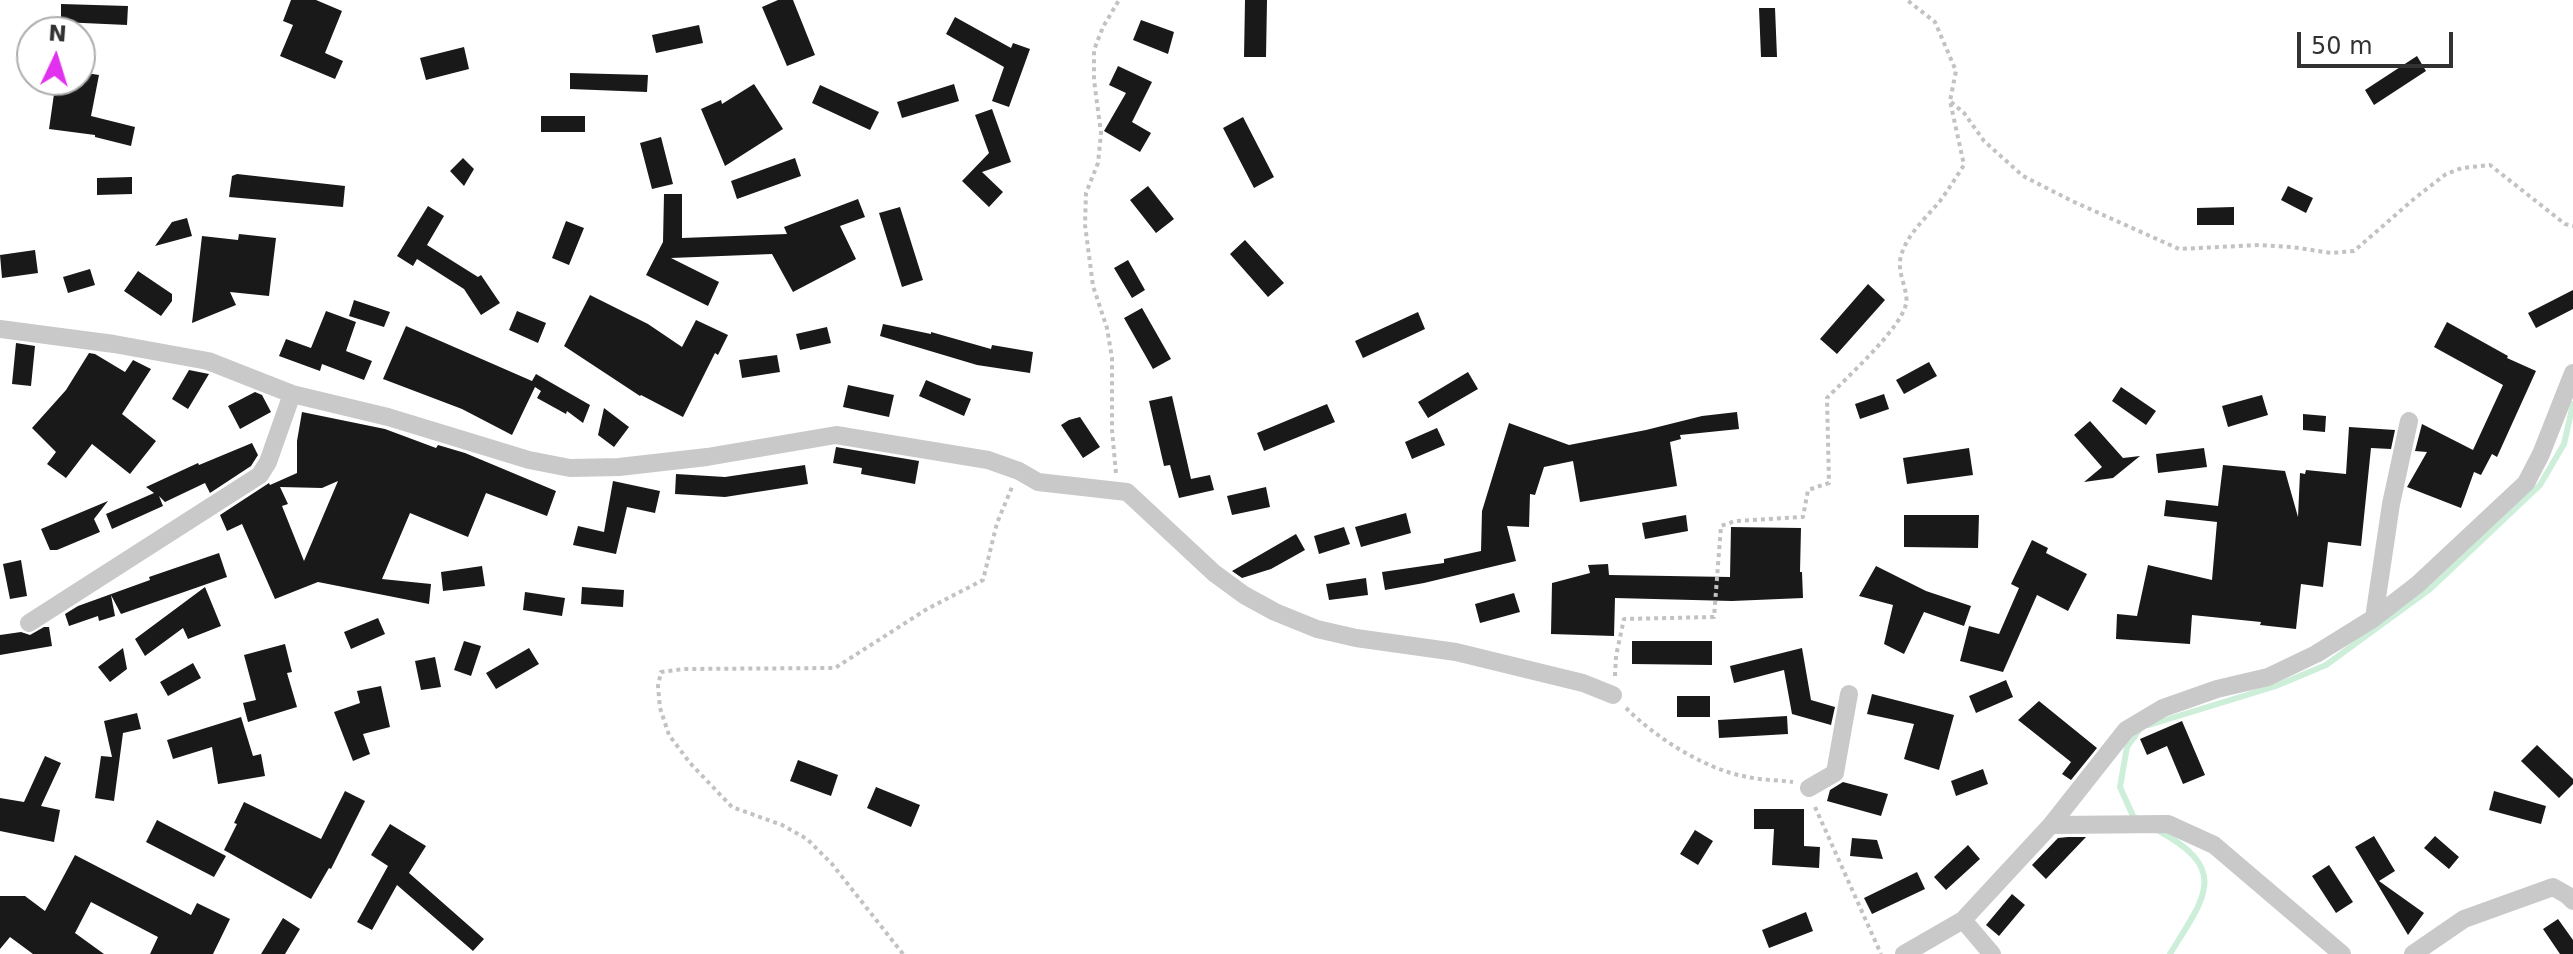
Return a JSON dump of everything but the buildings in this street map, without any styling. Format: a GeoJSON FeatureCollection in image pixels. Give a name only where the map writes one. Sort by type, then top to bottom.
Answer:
{"type":"FeatureCollection","features":[{"type":"Feature","properties":{"kind":"street"},"geometry":{"type":"LineString","coordinates":[[0,329],[114,344],[208,361],[292,394],[388,417],[529,460],[570,468],[619,467],[707,457],[836,435],[988,460],[1019,471],[1038,482],[1127,492],[1214,573],[1244,595],[1317,629],[1356,638],[1456,652],[1583,683],[1613,695]]}},
{"type":"Feature","properties":{"kind":"street"},"geometry":{"type":"LineString","coordinates":[[1904,954],[1963,920],[2051,825],[2126,730],[2163,708],[2217,689],[2268,677],[2316,654],[2374,618],[2418,584],[2526,483],[2573,373]]}},
{"type":"Feature","properties":{"kind":"street"},"geometry":{"type":"LineString","coordinates":[[29,623],[260,475],[268,462],[292,394]]}},
{"type":"Feature","properties":{"kind":"street"},"geometry":{"type":"LineString","coordinates":[[2374,618],[2391,504],[2409,421]]}},
{"type":"Feature","properties":{"kind":"street"},"geometry":{"type":"LineString","coordinates":[[1809,788],[1835,773],[1849,694]]}},
{"type":"Feature","properties":{"kind":"street"},"geometry":{"type":"LineString","coordinates":[[2051,825],[2168,824],[2214,845],[2342,954]]}},
{"type":"Feature","properties":{"kind":"street"},"geometry":{"type":"LineString","coordinates":[[2413,954],[2464,919],[2553,887],[2573,901]]}},
{"type":"Feature","properties":{"kind":"street"},"geometry":{"type":"LineString","coordinates":[[1963,920],[1992,954]]}},
{"type":"Feature","properties":{"kind":"path"},"geometry":{"type":"LineString","coordinates":[[1119,0],[1094,50],[1094,80],[1101,133],[1098,163],[1086,193],[1085,225],[1093,286],[1107,328],[1112,358],[1115,471],[1127,492]]}},
{"type":"Feature","properties":{"kind":"path"},"geometry":{"type":"LineString","coordinates":[[1881,954],[1818,815],[1809,788],[1794,782],[1742,776],[1691,756],[1640,722],[1613,695],[1616,656],[1624,619],[1714,617],[1721,526],[1735,521],[1803,517],[1808,490],[1829,483],[1827,398],[1890,332],[1903,314],[1907,299],[1900,278],[1900,256],[1914,231],[1953,184],[1964,165],[1950,101],[1956,71],[1935,22],[1907,0]]}},
{"type":"Feature","properties":{"kind":"path"},"geometry":{"type":"LineString","coordinates":[[1950,101],[1964,113],[1984,141],[2023,176],[2179,249],[2259,245],[2331,253],[2354,251],[2446,174],[2462,168],[2490,165],[2565,224],[2573,226]]}},
{"type":"Feature","properties":{"kind":"path"},"geometry":{"type":"LineString","coordinates":[[903,954],[832,864],[807,839],[782,825],[732,807],[690,763],[669,735],[660,708],[658,686],[661,672],[683,669],[835,668],[927,609],[983,580],[1002,508],[1019,471]]}},
{"type":"Feature","properties":{"kind":"waterway"},"geometry":{"type":"LineString","coordinates":[[2149,725],[2276,686],[2326,665],[2430,589],[2540,485],[2564,444],[2573,404]]}},
{"type":"Feature","properties":{"kind":"waterway"},"geometry":{"type":"LineString","coordinates":[[2139,730],[2127,747],[2120,787],[2133,816],[2139,820]]}},
{"type":"Feature","properties":{"kind":"waterway"},"geometry":{"type":"LineString","coordinates":[[2159,831],[2182,845],[2196,859],[2203,872],[2204,886],[2200,901],[2170,954]]}}]}
